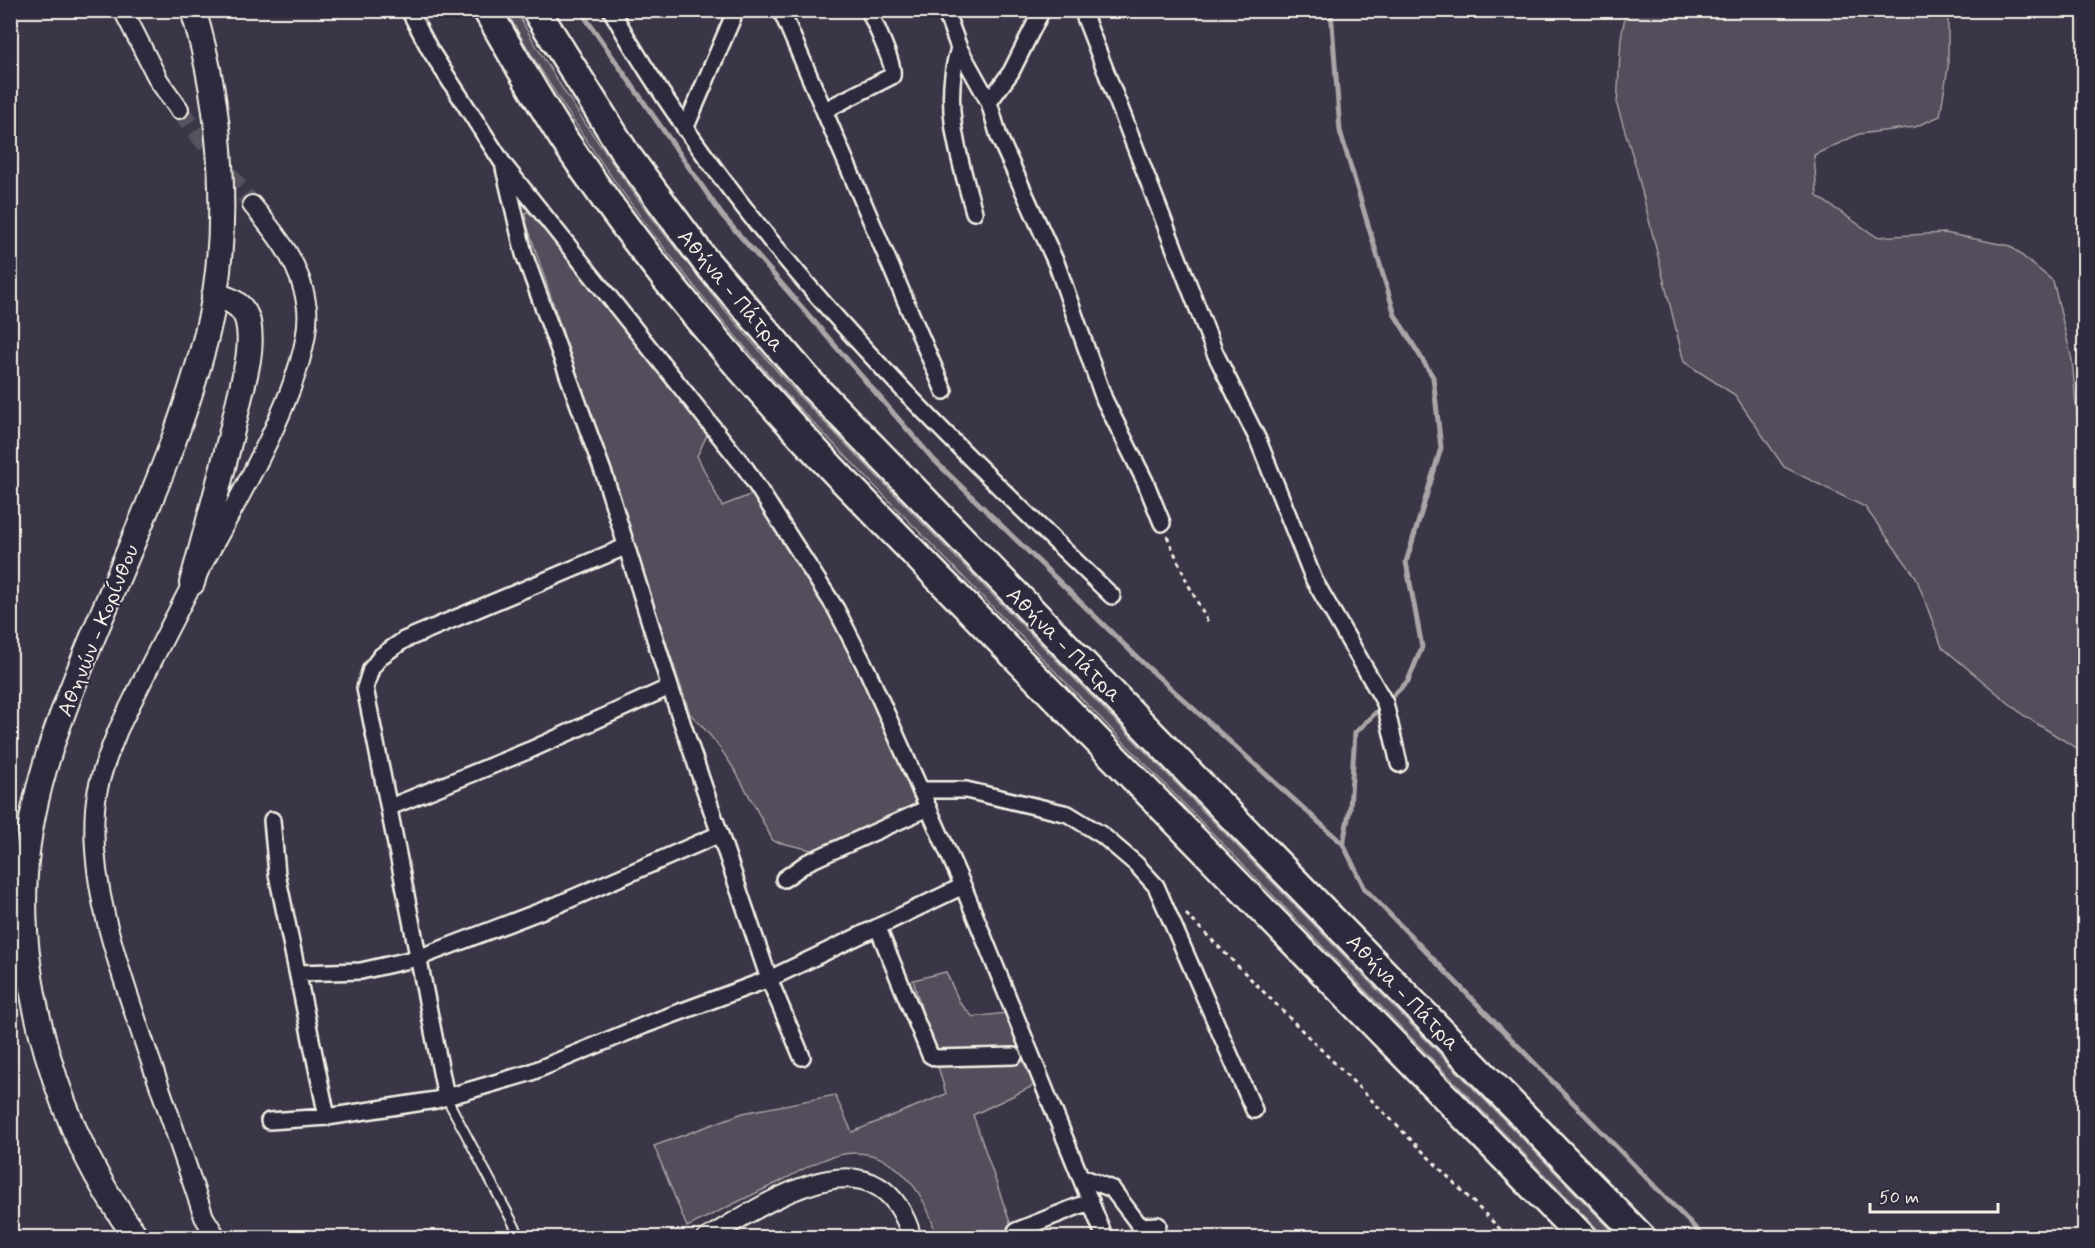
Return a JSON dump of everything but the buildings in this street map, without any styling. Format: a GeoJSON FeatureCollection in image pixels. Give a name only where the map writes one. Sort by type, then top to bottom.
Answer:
{"type":"FeatureCollection","features":[{"type":"Feature","properties":{"kind":"highway","name":"Αθήνα - Πάτρα"},"geometry":{"type":"LineString","coordinates":[[487,10],[543,106],[591,179],[669,284],[753,382],[841,478],[1582,1238]]}},
{"type":"Feature","properties":{"kind":"highway","name":"Αθήνα - Πάτρα"},"geometry":{"type":"LineString","coordinates":[[536,10],[626,154],[703,258],[791,362],[1642,1238]]}},
{"type":"Feature","properties":{"kind":"main road","name":"Αθηνών - Κορίνθου"},"geometry":{"type":"LineString","coordinates":[[137,1238],[115,1208],[94,1172],[77,1136],[50,1064],[33,998],[28,966],[24,911],[25,871],[38,795],[57,729],[175,438],[207,335],[214,296],[220,189],[217,124],[209,71],[193,10]]}},
{"type":"Feature","properties":{"kind":"main road"},"geometry":{"type":"LineString","coordinates":[[192,583],[228,450],[249,344],[248,321],[241,308],[224,297],[214,296]]}},
{"type":"Feature","properties":{"kind":"street"},"geometry":{"type":"LineString","coordinates":[[123,10],[159,81],[179,109]]}},
{"type":"Feature","properties":{"kind":"street"},"geometry":{"type":"LineString","coordinates":[[409,10],[430,50],[504,165],[746,469],[836,609],[868,672],[963,886],[1106,1238]]}},
{"type":"Feature","properties":{"kind":"street"},"geometry":{"type":"LineString","coordinates":[[611,10],[685,129],[751,219],[812,292],[982,470],[1112,596]]}},
{"type":"Feature","properties":{"kind":"street"},"geometry":{"type":"LineString","coordinates":[[685,129],[736,10]]}},
{"type":"Feature","properties":{"kind":"street"},"geometry":{"type":"LineString","coordinates":[[782,10],[944,391]]}},
{"type":"Feature","properties":{"kind":"street"},"geometry":{"type":"LineString","coordinates":[[825,110],[892,76],[894,65],[879,38],[869,10]]}},
{"type":"Feature","properties":{"kind":"street"},"geometry":{"type":"LineString","coordinates":[[945,10],[959,48],[988,102],[999,137],[1058,265],[1104,399],[1145,481],[1162,523]]}},
{"type":"Feature","properties":{"kind":"street"},"geometry":{"type":"LineString","coordinates":[[988,102],[1011,72],[1042,10]]}},
{"type":"Feature","properties":{"kind":"street"},"geometry":{"type":"LineString","coordinates":[[1082,10],[1215,353],[1262,449],[1314,580],[1385,703],[1399,764]]}},
{"type":"Feature","properties":{"kind":"street"},"geometry":{"type":"LineString","coordinates":[[959,48],[953,65],[951,116],[974,212]]}},
{"type":"Feature","properties":{"kind":"street"},"geometry":{"type":"LineString","coordinates":[[504,165],[524,254],[605,477],[670,687],[769,979],[802,1058]]}},
{"type":"Feature","properties":{"kind":"street"},"geometry":{"type":"LineString","coordinates":[[217,1238],[204,1217],[123,979],[107,919],[94,833],[95,806],[106,758],[144,676],[273,428],[291,386],[306,331],[307,308],[294,261],[252,205]]}},
{"type":"Feature","properties":{"kind":"street"},"geometry":{"type":"LineString","coordinates":[[446,1097],[366,688],[371,669],[381,656],[427,629],[522,593],[625,547]]}},
{"type":"Feature","properties":{"kind":"street"},"geometry":{"type":"LineString","coordinates":[[390,807],[530,750],[670,687]]}},
{"type":"Feature","properties":{"kind":"street"},"geometry":{"type":"LineString","coordinates":[[920,790],[966,790],[1068,814],[1102,835],[1136,864],[1156,886],[1254,1110]]}},
{"type":"Feature","properties":{"kind":"street"},"geometry":{"type":"LineString","coordinates":[[784,879],[808,862],[928,808]]}},
{"type":"Feature","properties":{"kind":"street"},"geometry":{"type":"LineString","coordinates":[[272,820],[277,874],[327,1117]]}},
{"type":"Feature","properties":{"kind":"street"},"geometry":{"type":"LineString","coordinates":[[299,973],[361,970],[418,958],[559,904],[720,834]]}},
{"type":"Feature","properties":{"kind":"street"},"geometry":{"type":"LineString","coordinates":[[269,1121],[327,1117],[446,1097],[529,1074],[645,1025],[769,979],[963,886]]}},
{"type":"Feature","properties":{"kind":"street"},"geometry":{"type":"LineString","coordinates":[[878,928],[930,1054],[936,1058],[1014,1056]]}},
{"type":"Feature","properties":{"kind":"street"},"geometry":{"type":"LineString","coordinates":[[707,1238],[786,1191],[840,1177],[864,1181],[888,1193],[898,1205],[912,1238]]}},
{"type":"Feature","properties":{"kind":"street"},"geometry":{"type":"LineString","coordinates":[[1082,1177],[1112,1189],[1140,1226],[1158,1225]]}},
{"type":"Feature","properties":{"kind":"street"},"geometry":{"type":"LineString","coordinates":[[1016,1231],[1091,1201]]}},
{"type":"Feature","properties":{"kind":"lane"},"geometry":{"type":"LineString","coordinates":[[446,1097],[521,1238]]}},
{"type":"Feature","properties":{"kind":"path"},"geometry":{"type":"LineString","coordinates":[[1162,523],[1174,555],[1209,624]]}},
{"type":"Feature","properties":{"kind":"path"},"geometry":{"type":"LineString","coordinates":[[1184,912],[1509,1238]]}},
{"type":"Feature","properties":{"kind":"shaded area"},"geometry":{"type":"Polygon","coordinates":[[[506,11],[516,11],[579,114],[648,212],[722,306],[800,397],[1618,1237],[1605,1237],[794,403],[714,310],[639,215],[570,116],[506,11]]]}},
{"type":"Feature","properties":{"kind":"shaded area"},"geometry":{"type":"Polygon","coordinates":[[[1626,11],[1948,11],[1948,67],[1940,116],[1915,127],[1859,134],[1814,155],[1817,196],[1877,237],[1945,233],[2010,246],[2053,281],[2072,360],[2080,447],[2084,451],[2084,753],[2023,715],[1942,647],[1916,577],[1865,507],[1784,467],[1735,395],[1684,362],[1636,167],[1617,105],[1621,38],[1626,11]]]}},
{"type":"Feature","properties":{"kind":"shaded area"},"geometry":{"type":"Polygon","coordinates":[[[527,211],[558,240],[707,435],[697,456],[722,506],[755,493],[825,600],[881,713],[916,805],[816,851],[773,841],[727,758],[716,742],[690,714],[524,216],[527,211]]]}},
{"type":"Feature","properties":{"kind":"shaded area"},"geometry":{"type":"Polygon","coordinates":[[[946,972],[960,1003],[973,1017],[1006,1013],[1035,1085],[973,1115],[1015,1237],[936,1237],[919,1193],[909,1180],[884,1160],[869,1154],[853,1153],[833,1156],[814,1164],[687,1227],[654,1146],[743,1113],[835,1095],[852,1132],[946,1094],[913,980],[946,972]]]}},
{"type":"Feature","properties":{"kind":"waterway"},"geometry":{"type":"LineString","coordinates":[[580,10],[722,215],[933,459],[1143,663],[1343,844],[1365,889],[1705,1238]]}},
{"type":"Feature","properties":{"kind":"waterway"},"geometry":{"type":"LineString","coordinates":[[1331,10],[1340,131],[1395,315],[1433,377],[1441,448],[1406,562],[1422,647],[1408,681],[1355,733],[1350,808],[1343,844]]}},
{"type":"Feature","properties":{"kind":"tunnel"},"geometry":{"type":"LineString","coordinates":[[179,109],[252,205]]}}]}
